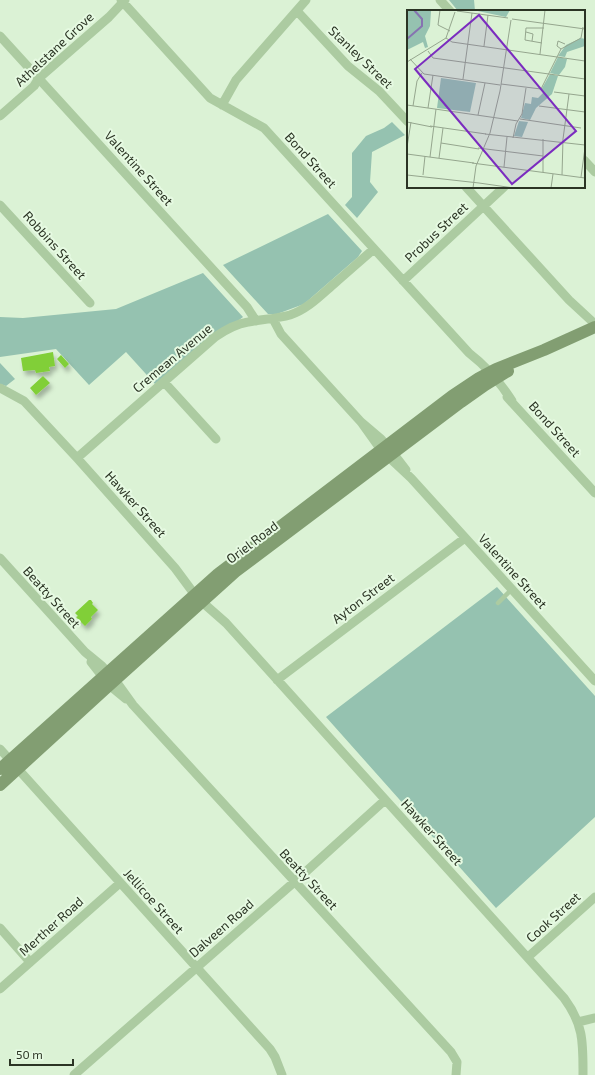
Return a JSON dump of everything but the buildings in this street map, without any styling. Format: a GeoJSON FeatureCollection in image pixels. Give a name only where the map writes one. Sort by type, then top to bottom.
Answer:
{"type":"FeatureCollection","features":[{"type":"Feature","properties":{"kind":"main road","name":"Oriel Road"},"geometry":{"type":"LineString","coordinates":[[0,785],[14,765],[201,596],[245,565],[387,452],[461,402],[490,377],[544,350],[594,328]]}},
{"type":"Feature","properties":{"kind":"main road","name":"Oriel Road"},"geometry":{"type":"LineString","coordinates":[[0,769],[14,765]]}},
{"type":"Feature","properties":{"kind":"street"},"geometry":{"type":"LineString","coordinates":[[222,105],[236,80],[306,0]]}},
{"type":"Feature","properties":{"kind":"street"},"geometry":{"type":"LineString","coordinates":[[440,0],[449,10]]}},
{"type":"Feature","properties":{"kind":"street","name":"Athelstane Grove"},"geometry":{"type":"LineString","coordinates":[[0,116],[34,86],[39,78],[109,16],[123,1]]}},
{"type":"Feature","properties":{"kind":"street","name":"Bond Street"},"geometry":{"type":"LineString","coordinates":[[123,1],[210,98],[264,128],[468,353],[479,360],[490,377],[502,385],[512,401],[595,492]]}},
{"type":"Feature","properties":{"kind":"street","name":"Stanley Street"},"geometry":{"type":"LineString","coordinates":[[297,11],[348,66],[379,91],[407,121]]}},
{"type":"Feature","properties":{"kind":"street","name":"Valentine Street"},"geometry":{"type":"LineString","coordinates":[[0,36],[242,302],[256,321]]}},
{"type":"Feature","properties":{"kind":"street"},"geometry":{"type":"LineString","coordinates":[[585,161],[595,172]]}},
{"type":"Feature","properties":{"kind":"street"},"geometry":{"type":"LineString","coordinates":[[467,188],[569,300],[582,320],[594,328]]}},
{"type":"Feature","properties":{"kind":"street","name":"Probus Street"},"geometry":{"type":"LineString","coordinates":[[403,281],[503,188]]}},
{"type":"Feature","properties":{"kind":"street","name":"Robbins Street"},"geometry":{"type":"LineString","coordinates":[[0,205],[90,303]]}},
{"type":"Feature","properties":{"kind":"street","name":"Cremean Avenue"},"geometry":{"type":"LineString","coordinates":[[77,458],[219,334],[235,326],[290,315],[306,307],[374,249]]}},
{"type":"Feature","properties":{"kind":"street","name":"Valentine Street"},"geometry":{"type":"LineString","coordinates":[[273,319],[281,334],[387,452],[399,459],[411,478],[595,681]]}},
{"type":"Feature","properties":{"kind":"street"},"geometry":{"type":"LineString","coordinates":[[164,382],[216,439]]}},
{"type":"Feature","properties":{"kind":"street","name":"Hawker Street"},"geometry":{"type":"LineString","coordinates":[[0,388],[24,401],[77,458],[564,998],[573,1011],[578,1022],[583,1043],[582,1075]]}},
{"type":"Feature","properties":{"kind":"street","name":"Ayton Street"},"geometry":{"type":"LineString","coordinates":[[277,680],[465,538]]}},
{"type":"Feature","properties":{"kind":"street","name":"Beatty Street"},"geometry":{"type":"LineString","coordinates":[[0,558],[294,882],[451,1052],[457,1062],[456,1075]]}},
{"type":"Feature","properties":{"kind":"street","name":"Jellicoe Street"},"geometry":{"type":"LineString","coordinates":[[0,749],[270,1049],[282,1075]]}},
{"type":"Feature","properties":{"kind":"street","name":"Dalveen Road"},"geometry":{"type":"LineString","coordinates":[[74,1075],[385,800]]}},
{"type":"Feature","properties":{"kind":"street","name":"Merther Road"},"geometry":{"type":"LineString","coordinates":[[0,989],[120,883]]}},
{"type":"Feature","properties":{"kind":"street","name":"Cook Street"},"geometry":{"type":"LineString","coordinates":[[528,957],[595,897]]}},
{"type":"Feature","properties":{"kind":"street"},"geometry":{"type":"LineString","coordinates":[[0,928],[30,962]]}},
{"type":"Feature","properties":{"kind":"street"},"geometry":{"type":"LineString","coordinates":[[578,1022],[595,1018]]}},
{"type":"Feature","properties":{"kind":"lane"},"geometry":{"type":"LineString","coordinates":[[498,603],[512,589]]}},
{"type":"Feature","properties":{"kind":"green space"},"geometry":{"type":"Polygon","coordinates":[[[449,0],[474,0],[475,10],[457,10],[449,0]]]}},
{"type":"Feature","properties":{"kind":"green space"},"geometry":{"type":"Polygon","coordinates":[[[392,122],[405,135],[372,152],[370,182],[378,192],[357,218],[345,205],[352,197],[352,153],[366,136],[384,128],[392,122]]]}},
{"type":"Feature","properties":{"kind":"green space"},"geometry":{"type":"Polygon","coordinates":[[[328,214],[362,251],[358,257],[304,304],[277,314],[268,314],[223,265],[328,214]]]}},
{"type":"Feature","properties":{"kind":"green space"},"geometry":{"type":"Polygon","coordinates":[[[203,273],[243,317],[155,384],[126,352],[89,385],[56,349],[0,357],[0,317],[23,318],[116,309],[203,273]]]}},
{"type":"Feature","properties":{"kind":"green space"},"geometry":{"type":"Polygon","coordinates":[[[0,363],[15,379],[6,386],[0,384],[0,363]]]}},
{"type":"Feature","properties":{"kind":"green space"},"geometry":{"type":"Polygon","coordinates":[[[497,587],[595,696],[595,817],[496,908],[326,717],[497,587]]]}}]}
